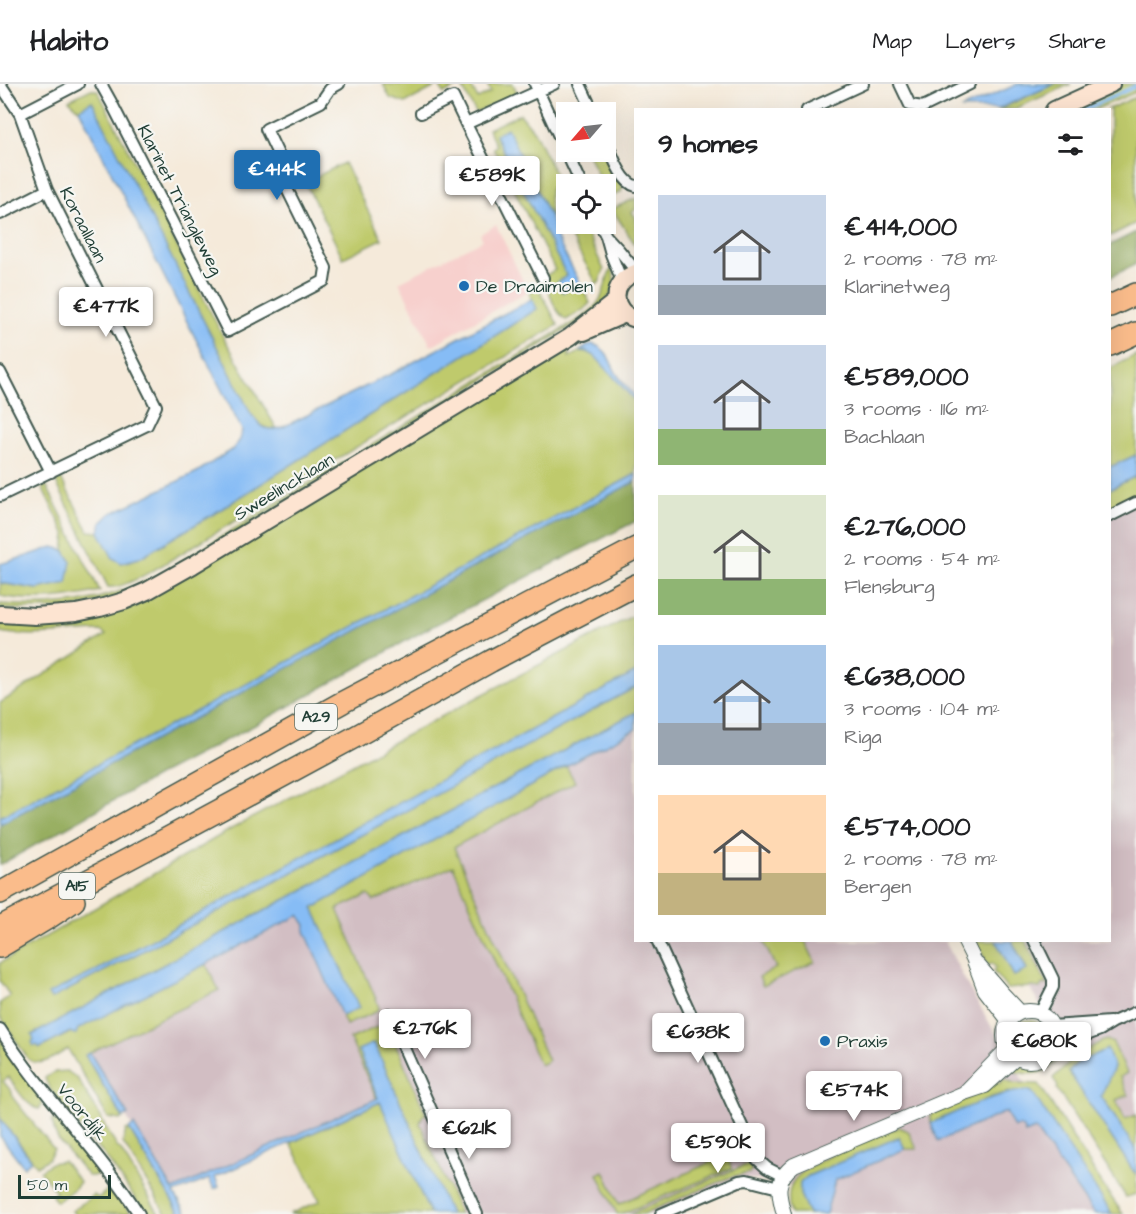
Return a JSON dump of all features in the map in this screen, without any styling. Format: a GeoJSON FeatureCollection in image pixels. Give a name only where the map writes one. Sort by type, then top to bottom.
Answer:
{"type":"FeatureCollection","features":[{"type":"Feature","properties":{"kind":"highway"},"geometry":{"type":"LineString","coordinates":[[1111,306],[1136,294]]}},
{"type":"Feature","properties":{"kind":"highway"},"geometry":{"type":"LineString","coordinates":[[1111,345],[1136,333]]}},
{"type":"Feature","properties":{"kind":"highway","name":"A29"},"geometry":{"type":"LineString","coordinates":[[0,893],[343,702],[634,549]]}},
{"type":"Feature","properties":{"kind":"highway","name":"A29"},"geometry":{"type":"LineString","coordinates":[[0,947],[50,917],[153,846],[491,661],[634,586]]}},
{"type":"Feature","properties":{"kind":"highway","name":"A15"},"geometry":{"type":"LineString","coordinates":[[0,927],[153,846]]}},
{"type":"Feature","properties":{"kind":"main road"},"geometry":{"type":"LineString","coordinates":[[1058,108],[1111,84]]}},
{"type":"Feature","properties":{"kind":"main road"},"geometry":{"type":"LineString","coordinates":[[626,311],[617,292],[632,275]]}},
{"type":"Feature","properties":{"kind":"main road","name":"Sweelincklaan"},"geometry":{"type":"LineString","coordinates":[[0,614],[35,616],[76,613],[124,601],[147,591],[570,337],[594,328],[626,311]]}},
{"type":"Feature","properties":{"kind":"street","name":"Koraallaan"},"geometry":{"type":"LineString","coordinates":[[0,84],[20,114],[47,190],[156,406],[147,425],[0,496]]}},
{"type":"Feature","properties":{"kind":"street"},"geometry":{"type":"LineString","coordinates":[[20,114],[78,84]]}},
{"type":"Feature","properties":{"kind":"street","name":"Klarinet Triangleweg"},"geometry":{"type":"LineString","coordinates":[[101,84],[228,331],[324,281],[326,268],[287,189],[287,173],[266,129],[321,102],[330,89],[339,84]]}},
{"type":"Feature","properties":{"kind":"street"},"geometry":{"type":"LineString","coordinates":[[466,123],[537,87],[554,84]]}},
{"type":"Feature","properties":{"kind":"street"},"geometry":{"type":"LineString","coordinates":[[580,84],[588,102]]}},
{"type":"Feature","properties":{"kind":"street"},"geometry":{"type":"LineString","coordinates":[[811,108],[863,84]]}},
{"type":"Feature","properties":{"kind":"street"},"geometry":{"type":"LineString","coordinates":[[900,84],[910,105],[923,107],[970,84]]}},
{"type":"Feature","properties":{"kind":"street"},"geometry":{"type":"LineString","coordinates":[[537,87],[576,174]]}},
{"type":"Feature","properties":{"kind":"street"},"geometry":{"type":"LineString","coordinates":[[421,113],[453,97],[543,278]]}},
{"type":"Feature","properties":{"kind":"street"},"geometry":{"type":"LineString","coordinates":[[616,162],[624,179],[633,186]]}},
{"type":"Feature","properties":{"kind":"street"},"geometry":{"type":"LineString","coordinates":[[0,214],[47,190]]}},
{"type":"Feature","properties":{"kind":"street"},"geometry":{"type":"LineString","coordinates":[[606,236],[611,254],[632,275]]}},
{"type":"Feature","properties":{"kind":"street"},"geometry":{"type":"LineString","coordinates":[[606,236],[619,250],[632,275]]}},
{"type":"Feature","properties":{"kind":"street"},"geometry":{"type":"LineString","coordinates":[[0,372],[51,471]]}},
{"type":"Feature","properties":{"kind":"street"},"geometry":{"type":"LineString","coordinates":[[1111,516],[1136,503]]}},
{"type":"Feature","properties":{"kind":"street"},"geometry":{"type":"LineString","coordinates":[[658,942],[757,1159],[781,1182]]}},
{"type":"Feature","properties":{"kind":"street"},"geometry":{"type":"LineString","coordinates":[[965,942],[985,990],[1015,1016]]}},
{"type":"Feature","properties":{"kind":"street"},"geometry":{"type":"LineString","coordinates":[[1035,942],[1053,979],[1053,987],[1040,1013]]}},
{"type":"Feature","properties":{"kind":"street"},"geometry":{"type":"LineString","coordinates":[[1034,1011],[1040,1013],[1049,1021],[1054,1032],[1050,1048],[1041,1057],[1029,1060],[1012,1053],[1004,1034],[1015,1016],[1034,1011]]}},
{"type":"Feature","properties":{"kind":"street"},"geometry":{"type":"LineString","coordinates":[[1053,1042],[1084,1036],[1136,1012]]}},
{"type":"Feature","properties":{"kind":"street"},"geometry":{"type":"LineString","coordinates":[[389,1014],[477,1214]]}},
{"type":"Feature","properties":{"kind":"street"},"geometry":{"type":"LineString","coordinates":[[1052,1026],[1113,1022]]}},
{"type":"Feature","properties":{"kind":"street","name":"Voordijk"},"geometry":{"type":"LineString","coordinates":[[0,1029],[33,1077],[112,1176],[139,1214]]}},
{"type":"Feature","properties":{"kind":"street"},"geometry":{"type":"LineString","coordinates":[[784,1214],[779,1197],[781,1182],[794,1165],[985,1086],[1012,1053]]}},
{"type":"Feature","properties":{"kind":"street"},"geometry":{"type":"LineString","coordinates":[[661,1214],[739,1181],[747,1179],[781,1182]]}},
{"type":"Feature","properties":{"kind":"shaded area","name":"De Draaimolen"},"geometry":{"type":"Polygon","coordinates":[[[496,225],[528,291],[431,346],[399,282],[483,240],[480,234],[496,225]]]}},
{"type":"Feature","properties":{"kind":"shaded area"},"geometry":{"type":"Polygon","coordinates":[[[1136,469],[1136,1162],[1016,965],[1004,942],[1111,942],[1111,481],[1136,469]]]}},
{"type":"Feature","properties":{"kind":"shaded area"},"geometry":{"type":"Polygon","coordinates":[[[634,720],[634,942],[946,942],[969,988],[1044,1116],[1106,1214],[814,1214],[802,1187],[744,1178],[657,1214],[441,1214],[389,1096],[170,1193],[133,1128],[71,1032],[634,720]]]}},
{"type":"Feature","properties":{"kind":"green space"},"geometry":{"type":"Polygon","coordinates":[[[383,84],[470,84],[478,99],[491,92],[487,84],[513,84],[518,94],[476,113],[461,85],[444,94],[439,85],[405,103],[390,98],[383,84]]]}},
{"type":"Feature","properties":{"kind":"green space"},"geometry":{"type":"Polygon","coordinates":[[[1055,84],[1071,84],[1016,108],[1002,108],[1055,84]]]}},
{"type":"Feature","properties":{"kind":"green space"},"geometry":{"type":"Polygon","coordinates":[[[1123,84],[1136,84],[1136,92],[1098,108],[1070,108],[1123,84]]]}},
{"type":"Feature","properties":{"kind":"green space"},"geometry":{"type":"Polygon","coordinates":[[[91,89],[98,91],[225,340],[277,429],[265,428],[251,414],[92,102],[79,109],[69,100],[91,89]]]}},
{"type":"Feature","properties":{"kind":"green space"},"geometry":{"type":"Polygon","coordinates":[[[1136,97],[1136,223],[1111,236],[1111,108],[1136,97]]]}},
{"type":"Feature","properties":{"kind":"green space"},"geometry":{"type":"Polygon","coordinates":[[[520,114],[534,131],[556,176],[550,192],[551,219],[507,129],[568,276],[560,280],[563,292],[580,283],[590,303],[566,320],[555,306],[545,276],[555,270],[493,148],[496,146],[488,129],[520,114]]]}},
{"type":"Feature","properties":{"kind":"green space"},"geometry":{"type":"Polygon","coordinates":[[[592,162],[611,162],[623,186],[621,192],[616,194],[616,174],[597,174],[592,162]]]}},
{"type":"Feature","properties":{"kind":"green space"},"geometry":{"type":"Polygon","coordinates":[[[344,163],[382,239],[343,258],[305,182],[344,163]]]}},
{"type":"Feature","properties":{"kind":"green space"},"geometry":{"type":"Polygon","coordinates":[[[634,199],[632,212],[634,215],[634,243],[616,215],[616,207],[634,199]]]}},
{"type":"Feature","properties":{"kind":"green space"},"geometry":{"type":"Polygon","coordinates":[[[1136,232],[1136,264],[1111,276],[1111,244],[1136,232]]]}},
{"type":"Feature","properties":{"kind":"green space"},"geometry":{"type":"Polygon","coordinates":[[[570,234],[588,234],[604,270],[599,283],[597,284],[570,234]]]}},
{"type":"Feature","properties":{"kind":"green space"},"geometry":{"type":"Polygon","coordinates":[[[613,268],[614,283],[611,294],[594,313],[150,584],[122,596],[69,609],[0,609],[0,604],[42,605],[80,602],[116,593],[155,577],[582,318],[599,301],[613,268]]]}},
{"type":"Feature","properties":{"kind":"green space"},"geometry":{"type":"Polygon","coordinates":[[[538,287],[558,325],[159,567],[127,583],[108,587],[55,480],[60,477],[89,531],[99,532],[113,558],[122,563],[139,558],[215,513],[537,309],[529,293],[538,287]]]}},
{"type":"Feature","properties":{"kind":"green space"},"geometry":{"type":"Polygon","coordinates":[[[568,345],[569,357],[582,352],[595,356],[634,400],[634,475],[0,817],[0,703],[106,635],[100,631],[37,635],[12,634],[0,632],[0,621],[84,619],[568,345]]]}},
{"type":"Feature","properties":{"kind":"green space"},"geometry":{"type":"Polygon","coordinates":[[[1136,355],[1136,455],[1111,467],[1111,368],[1136,355]]]}},
{"type":"Feature","properties":{"kind":"green space"},"geometry":{"type":"Polygon","coordinates":[[[1136,476],[1136,495],[1111,508],[1111,488],[1136,476]]]}},
{"type":"Feature","properties":{"kind":"green space"},"geometry":{"type":"Polygon","coordinates":[[[634,482],[634,522],[429,628],[257,724],[166,771],[0,865],[0,824],[634,482]]]}},
{"type":"Feature","properties":{"kind":"green space"},"geometry":{"type":"Polygon","coordinates":[[[46,485],[100,591],[50,599],[0,596],[0,583],[37,589],[71,561],[64,550],[66,535],[42,487],[46,485]]]}},
{"type":"Feature","properties":{"kind":"green space"},"geometry":{"type":"Polygon","coordinates":[[[634,615],[634,673],[92,973],[49,994],[51,999],[265,887],[634,688],[634,713],[33,1034],[34,1046],[37,1045],[40,1048],[206,964],[219,990],[85,1055],[123,1118],[120,1120],[108,1118],[68,1049],[43,1062],[33,1062],[28,1059],[0,1016],[0,1003],[10,996],[0,981],[0,963],[233,828],[634,615]]]}},
{"type":"Feature","properties":{"kind":"green space"},"geometry":{"type":"Polygon","coordinates":[[[566,766],[575,782],[454,847],[548,1061],[540,1065],[453,866],[374,901],[368,895],[337,909],[379,1008],[376,1012],[346,1025],[342,1016],[359,1008],[313,908],[566,766]]]}},
{"type":"Feature","properties":{"kind":"green space"},"geometry":{"type":"Polygon","coordinates":[[[763,942],[805,942],[815,962],[763,986],[759,977],[776,968],[763,942]]]}},
{"type":"Feature","properties":{"kind":"green space"},"geometry":{"type":"Polygon","coordinates":[[[976,942],[997,942],[1014,976],[1027,969],[1013,942],[1026,942],[1047,985],[1042,984],[1040,988],[1007,989],[993,971],[996,968],[992,963],[988,965],[976,942]]]}},
{"type":"Feature","properties":{"kind":"green space"},"geometry":{"type":"Polygon","coordinates":[[[1029,1020],[1040,1025],[1045,1036],[1040,1047],[1029,1052],[1018,1047],[1013,1036],[1018,1025],[1029,1020]]]}},
{"type":"Feature","properties":{"kind":"green space"},"geometry":{"type":"Polygon","coordinates":[[[377,1027],[390,1031],[426,1114],[423,1115],[420,1123],[460,1214],[450,1214],[374,1043],[379,1098],[377,1099],[350,1039],[377,1027]]]}},
{"type":"Feature","properties":{"kind":"green space"},"geometry":{"type":"Polygon","coordinates":[[[0,1038],[41,1098],[42,1105],[39,1109],[26,1100],[8,1077],[3,1081],[12,1092],[13,1098],[54,1149],[48,1159],[37,1166],[0,1118],[0,1038]]]}},
{"type":"Feature","properties":{"kind":"green space"},"geometry":{"type":"Polygon","coordinates":[[[1107,1040],[1113,1043],[1127,1073],[1120,1077],[1128,1095],[1116,1100],[1125,1119],[1136,1115],[1136,1150],[1101,1096],[1114,1067],[1107,1050],[1077,1063],[1069,1072],[1136,1175],[1136,1194],[1126,1197],[1057,1089],[1053,1078],[1067,1065],[1074,1052],[1084,1051],[1107,1040]]]}},
{"type":"Feature","properties":{"kind":"green space"},"geometry":{"type":"Polygon","coordinates":[[[1065,1044],[1057,1062],[1044,1071],[1029,1074],[1010,1070],[1019,1064],[1032,1065],[1044,1061],[1065,1044]]]}},
{"type":"Feature","properties":{"kind":"green space"},"geometry":{"type":"Polygon","coordinates":[[[67,1071],[77,1078],[159,1214],[145,1214],[105,1156],[48,1086],[45,1078],[54,1072],[67,1071]]]}},
{"type":"Feature","properties":{"kind":"green space"},"geometry":{"type":"Polygon","coordinates":[[[1004,1079],[1014,1083],[1039,1084],[1123,1214],[1112,1214],[1009,1092],[931,1123],[930,1115],[986,1090],[996,1081],[999,1084],[1004,1079]]]}},
{"type":"Feature","properties":{"kind":"green space"},"geometry":{"type":"Polygon","coordinates":[[[380,1102],[430,1214],[290,1214],[320,1201],[291,1143],[380,1102]]]}},
{"type":"Feature","properties":{"kind":"green space"},"geometry":{"type":"Polygon","coordinates":[[[53,1119],[60,1121],[97,1166],[96,1175],[88,1176],[59,1141],[53,1119]]]}},
{"type":"Feature","properties":{"kind":"green space"},"geometry":{"type":"Polygon","coordinates":[[[899,1127],[908,1131],[917,1149],[905,1149],[900,1138],[800,1194],[809,1214],[791,1214],[789,1194],[793,1182],[800,1174],[826,1158],[899,1127]]]}},
{"type":"Feature","properties":{"kind":"green space"},"geometry":{"type":"Polygon","coordinates":[[[129,1129],[180,1214],[166,1214],[123,1143],[126,1130],[129,1129]]]}},
{"type":"Feature","properties":{"kind":"green space"},"geometry":{"type":"Polygon","coordinates":[[[726,1155],[732,1168],[621,1214],[617,1214],[598,1174],[604,1171],[619,1204],[726,1155]]]}},
{"type":"Feature","properties":{"kind":"green space"},"geometry":{"type":"Polygon","coordinates":[[[63,1161],[80,1182],[57,1202],[52,1196],[56,1192],[40,1171],[51,1163],[63,1161]]]}},
{"type":"Feature","properties":{"kind":"green space"},"geometry":{"type":"Polygon","coordinates":[[[748,1164],[753,1165],[750,1173],[733,1176],[643,1214],[630,1214],[748,1164]]]}},
{"type":"Feature","properties":{"kind":"green space"},"geometry":{"type":"Polygon","coordinates":[[[109,1189],[115,1191],[131,1214],[74,1214],[72,1211],[94,1195],[98,1198],[109,1189]]]}},
{"type":"Feature","properties":{"kind":"water"},"geometry":{"type":"Polygon","coordinates":[[[1018,84],[1055,84],[1000,108],[963,108],[1018,84]]]}},
{"type":"Feature","properties":{"kind":"water"},"geometry":{"type":"Polygon","coordinates":[[[92,101],[251,414],[263,427],[281,428],[393,373],[532,299],[537,309],[215,513],[139,558],[121,563],[113,558],[99,532],[101,523],[110,514],[197,472],[233,449],[240,440],[242,430],[79,109],[92,101]]]}},
{"type":"Feature","properties":{"kind":"water"},"geometry":{"type":"Polygon","coordinates":[[[507,128],[551,219],[558,241],[580,283],[563,292],[557,283],[567,276],[495,135],[507,128]]]}},
{"type":"Feature","properties":{"kind":"water"},"geometry":{"type":"Polygon","coordinates":[[[592,344],[605,352],[619,377],[634,395],[634,400],[595,356],[586,351],[580,351],[592,344]]]}},
{"type":"Feature","properties":{"kind":"water"},"geometry":{"type":"Polygon","coordinates":[[[1136,455],[1136,476],[1111,488],[1111,467],[1136,455]]]}},
{"type":"Feature","properties":{"kind":"water"},"geometry":{"type":"Polygon","coordinates":[[[634,475],[634,482],[0,824],[0,817],[634,475]]]}},
{"type":"Feature","properties":{"kind":"water"},"geometry":{"type":"Polygon","coordinates":[[[53,547],[64,550],[71,561],[67,583],[37,589],[0,583],[0,564],[53,547]]]}},
{"type":"Feature","properties":{"kind":"water"},"geometry":{"type":"Polygon","coordinates":[[[634,673],[634,688],[265,887],[51,999],[48,994],[92,973],[634,673]]]}},
{"type":"Feature","properties":{"kind":"water"},"geometry":{"type":"Polygon","coordinates":[[[634,713],[634,730],[313,908],[359,1008],[342,1016],[305,931],[306,925],[299,915],[78,1029],[76,1034],[70,1032],[40,1048],[37,1045],[34,1046],[32,1035],[634,713]]]}},
{"type":"Feature","properties":{"kind":"water"},"geometry":{"type":"Polygon","coordinates":[[[997,942],[1013,942],[1027,970],[1014,976],[997,942]]]}},
{"type":"Feature","properties":{"kind":"water"},"geometry":{"type":"Polygon","coordinates":[[[374,1043],[450,1214],[430,1214],[380,1102],[215,1177],[219,1187],[214,1189],[209,1179],[174,1193],[187,1214],[180,1214],[129,1129],[134,1125],[173,1190],[378,1098],[358,1050],[374,1043]]]}},
{"type":"Feature","properties":{"kind":"water"},"geometry":{"type":"Polygon","coordinates":[[[1107,1049],[1114,1067],[1101,1096],[1136,1150],[1136,1175],[1069,1072],[1077,1063],[1107,1049]]]}},
{"type":"Feature","properties":{"kind":"water"},"geometry":{"type":"Polygon","coordinates":[[[90,1053],[128,1115],[123,1118],[85,1055],[90,1053]]]}},
{"type":"Feature","properties":{"kind":"water"},"geometry":{"type":"Polygon","coordinates":[[[1026,1090],[1032,1092],[1112,1214],[1094,1214],[1035,1129],[1025,1133],[1023,1128],[1018,1126],[1014,1128],[1006,1112],[938,1141],[931,1123],[989,1099],[1026,1090]]]}},
{"type":"Feature","properties":{"kind":"water"},"geometry":{"type":"Polygon","coordinates":[[[0,1118],[31,1160],[24,1167],[0,1136],[0,1118]]]}},
{"type":"Feature","properties":{"kind":"water"},"geometry":{"type":"Polygon","coordinates":[[[899,1137],[905,1149],[835,1180],[826,1214],[809,1214],[800,1194],[800,1183],[808,1176],[899,1137]]]}},
{"type":"Feature","properties":{"kind":"waterway"},"geometry":{"type":"LineString","coordinates":[[1087,108],[1136,86]]}},
{"type":"Feature","properties":{"kind":"place","name":"De Draaimolen"},"geometry":{"type":"Point","coordinates":[464,286]}},
{"type":"Feature","properties":{"kind":"place","name":"Praxis"},"geometry":{"type":"Point","coordinates":[825,1041]}}]}
